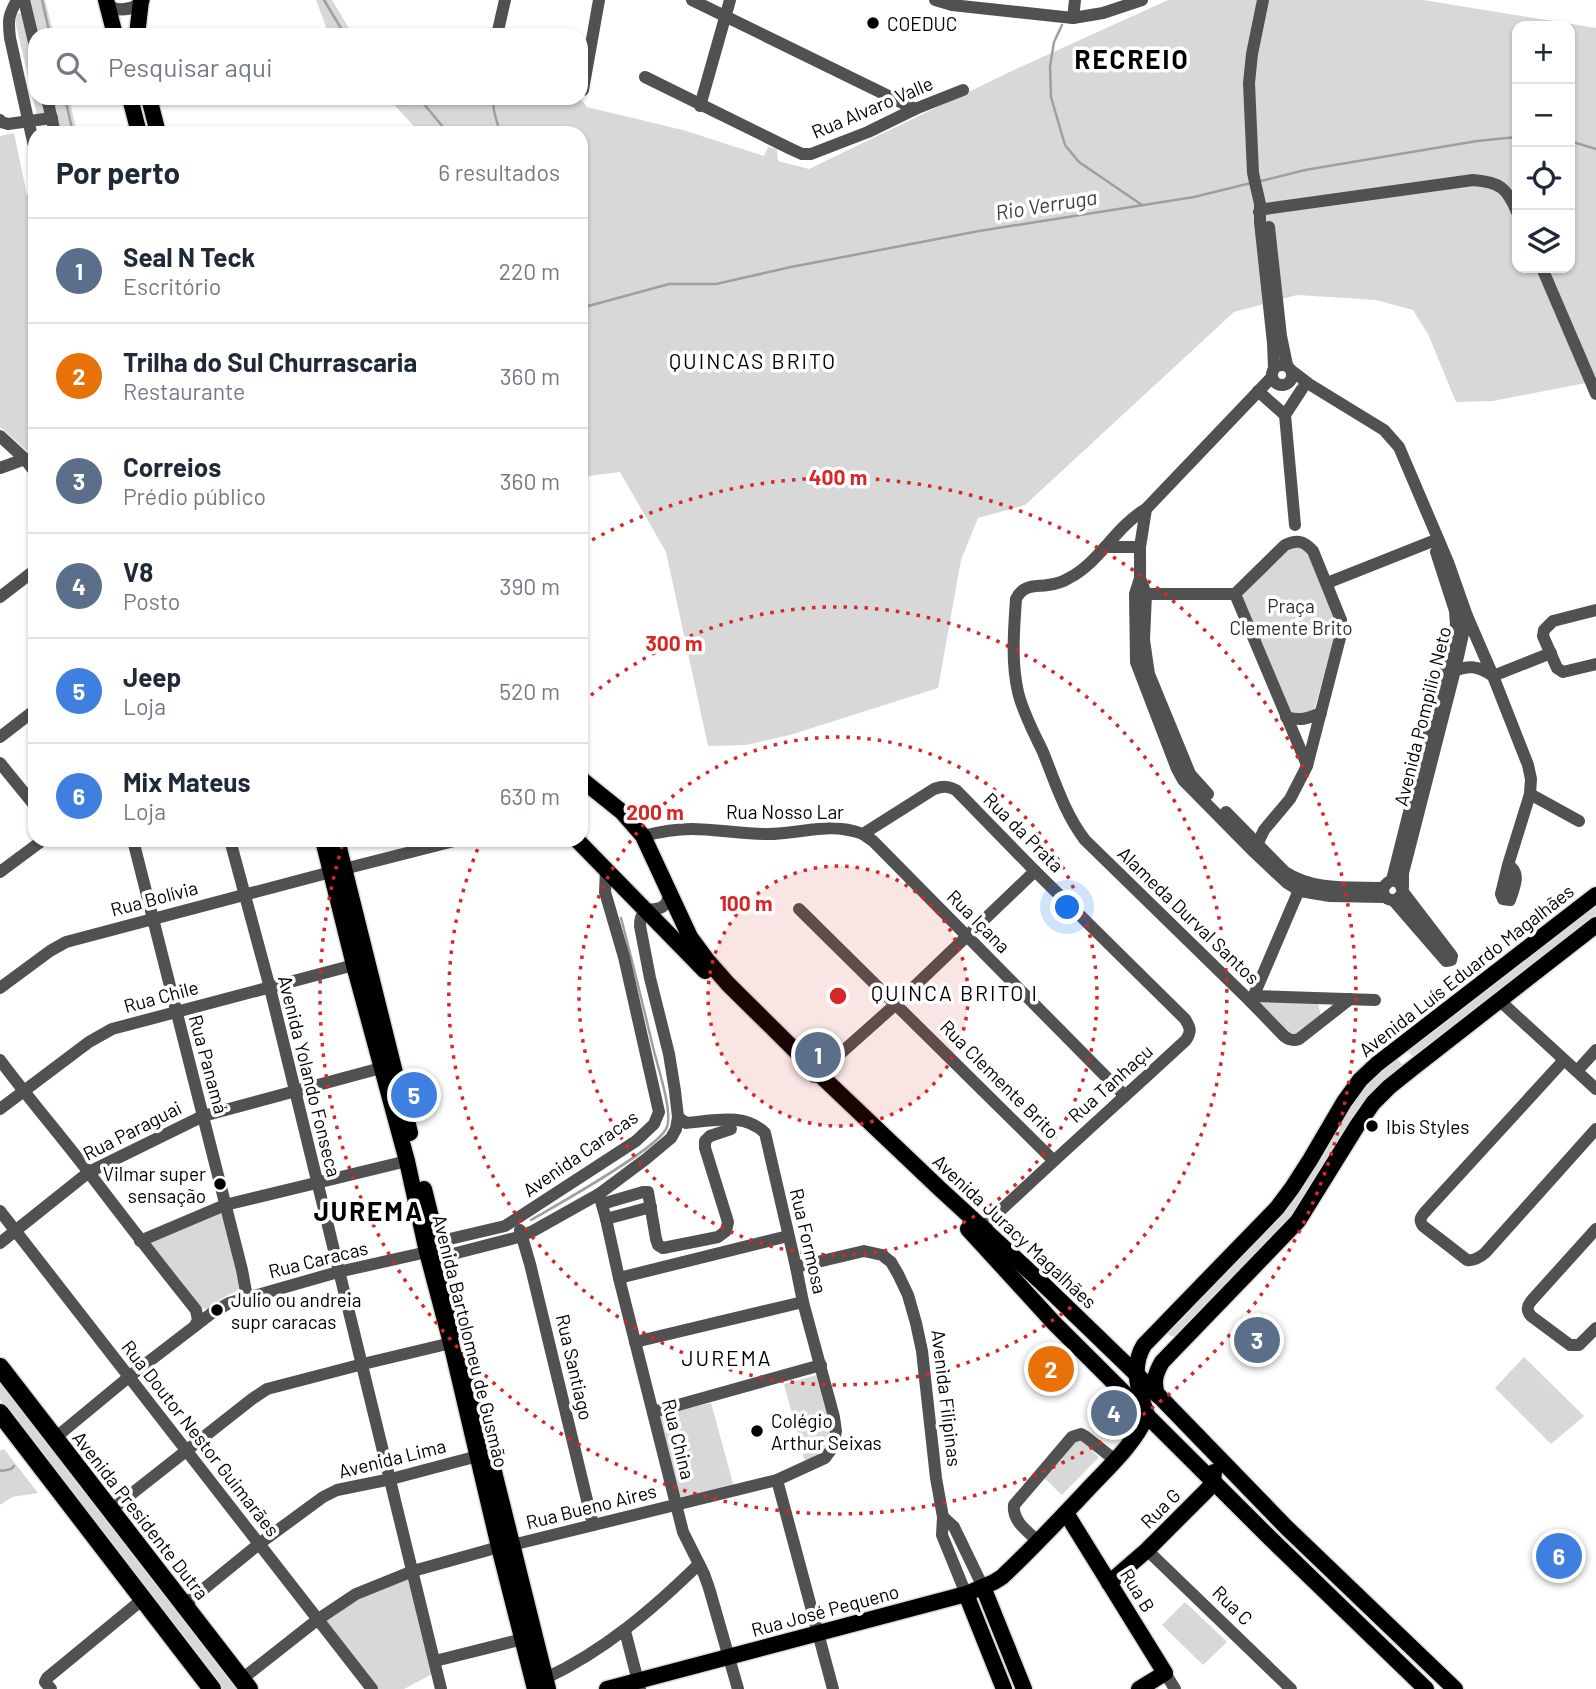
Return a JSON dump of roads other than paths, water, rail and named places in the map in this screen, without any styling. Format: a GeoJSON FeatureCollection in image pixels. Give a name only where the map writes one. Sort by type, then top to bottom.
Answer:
{"type":"FeatureCollection","features":[{"type":"Feature","properties":{"kind":"highway","name":"Avenida Presidente Dutra"},"geometry":{"type":"LineString","coordinates":[[0,1367],[245,1684]]}},
{"type":"Feature","properties":{"kind":"highway"},"geometry":{"type":"LineString","coordinates":[[0,1413],[212,1689]]}},
{"type":"Feature","properties":{"kind":"main road"},"geometry":{"type":"LineString","coordinates":[[138,28],[142,1]]}},
{"type":"Feature","properties":{"kind":"main road"},"geometry":{"type":"LineString","coordinates":[[107,3],[113,28]]}},
{"type":"Feature","properties":{"kind":"main road"},"geometry":{"type":"LineString","coordinates":[[132,105],[137,126]]}},
{"type":"Feature","properties":{"kind":"main road"},"geometry":{"type":"LineString","coordinates":[[151,105],[156,126]]}},
{"type":"Feature","properties":{"kind":"main road","name":"Avenida Juracy Magalhães"},"geometry":{"type":"LineString","coordinates":[[588,784],[622,811],[643,836],[690,937],[728,984],[975,1235],[1054,1323],[1426,1689]]}},
{"type":"Feature","properties":{"kind":"main road","name":"Avenida Bartolomeu de Gusmão"},"geometry":{"type":"LineString","coordinates":[[326,847],[337,870],[543,1685]]}},
{"type":"Feature","properties":{"kind":"main road","name":"Avenida Bartolomeu de Gusmão"},"geometry":{"type":"LineString","coordinates":[[337,847],[337,870],[354,965],[407,1160],[435,1250],[451,1343],[478,1457],[506,1546],[523,1639],[543,1685]]}},
{"type":"Feature","properties":{"kind":"main road","name":"Avenida Juracy Magalhães"},"geometry":{"type":"LineString","coordinates":[[584,847],[694,961],[1040,1281],[1157,1395],[1286,1527],[1455,1689]]}},
{"type":"Feature","properties":{"kind":"main road","name":"Avenida Luís Eduardo Magalhães"},"geometry":{"type":"LineString","coordinates":[[1144,1345],[1277,1208],[1360,1080],[1401,1045],[1596,895]]}},
{"type":"Feature","properties":{"kind":"main road"},"geometry":{"type":"LineString","coordinates":[[1157,1395],[1154,1384],[1157,1370],[1167,1356],[1298,1221],[1373,1103],[1414,1067],[1596,925]]}},
{"type":"Feature","properties":{"kind":"main road"},"geometry":{"type":"LineString","coordinates":[[1401,1045],[1401,1055],[1414,1067]]}},
{"type":"Feature","properties":{"kind":"main road"},"geometry":{"type":"LineString","coordinates":[[1027,1294],[1040,1281]]}},
{"type":"Feature","properties":{"kind":"main road"},"geometry":{"type":"LineString","coordinates":[[1161,1328],[1164,1337],[1179,1343]]}},
{"type":"Feature","properties":{"kind":"main road"},"geometry":{"type":"LineString","coordinates":[[1112,1352],[1127,1352],[1144,1345]]}},
{"type":"Feature","properties":{"kind":"main road"},"geometry":{"type":"LineString","coordinates":[[1144,1345],[1139,1353],[1136,1375],[1147,1415]]}},
{"type":"Feature","properties":{"kind":"main road","name":"Rua José Pequeno"},"geometry":{"type":"LineString","coordinates":[[607,1689],[639,1685],[729,1657],[966,1594],[983,1587],[1002,1577],[1066,1513],[1138,1433],[1147,1415]]}},
{"type":"Feature","properties":{"kind":"main road"},"geometry":{"type":"LineString","coordinates":[[1212,1450],[1215,1465],[1213,1481]]}},
{"type":"Feature","properties":{"kind":"main road","name":"Rua G"},"geometry":{"type":"LineString","coordinates":[[1109,1583],[1147,1550],[1213,1481]]}},
{"type":"Feature","properties":{"kind":"main road","name":"Rua B"},"geometry":{"type":"LineString","coordinates":[[1066,1513],[1165,1673]]}},
{"type":"Feature","properties":{"kind":"main road"},"geometry":{"type":"LineString","coordinates":[[1271,1539],[1276,1528],[1286,1527]]}},
{"type":"Feature","properties":{"kind":"main road","name":"Avenida Filipinas"},"geometry":{"type":"LineString","coordinates":[[983,1587],[1023,1688]]}},
{"type":"Feature","properties":{"kind":"main road","name":"Avenida Filipinas"},"geometry":{"type":"LineString","coordinates":[[966,1594],[1004,1689]]}},
{"type":"Feature","properties":{"kind":"main road"},"geometry":{"type":"LineString","coordinates":[[1139,1689],[1165,1673]]}},
{"type":"Feature","properties":{"kind":"street"},"geometry":{"type":"LineString","coordinates":[[498,28],[505,0]]}},
{"type":"Feature","properties":{"kind":"street"},"geometry":{"type":"LineString","coordinates":[[588,62],[599,0]]}},
{"type":"Feature","properties":{"kind":"street"},"geometry":{"type":"LineString","coordinates":[[692,0],[915,109]]}},
{"type":"Feature","properties":{"kind":"street"},"geometry":{"type":"LineString","coordinates":[[700,106],[730,0]]}},
{"type":"Feature","properties":{"kind":"street"},"geometry":{"type":"LineString","coordinates":[[935,0],[1073,18],[1103,13],[1142,0]]}},
{"type":"Feature","properties":{"kind":"street"},"geometry":{"type":"LineString","coordinates":[[1073,18],[1075,0]]}},
{"type":"Feature","properties":{"kind":"street"},"geometry":{"type":"LineString","coordinates":[[1105,547],[1117,531],[1146,509],[1258,391],[1283,373],[1269,227],[1260,205],[1253,173],[1249,83],[1263,0]]}},
{"type":"Feature","properties":{"kind":"street"},"geometry":{"type":"LineString","coordinates":[[107,3],[114,9],[127,10],[142,1]]}},
{"type":"Feature","properties":{"kind":"street"},"geometry":{"type":"LineString","coordinates":[[29,126],[5,39],[14,5],[25,5],[31,28]]}},
{"type":"Feature","properties":{"kind":"street","name":"Rua Alvaro Valle"},"geometry":{"type":"LineString","coordinates":[[645,78],[807,154],[868,132],[963,90]]}},
{"type":"Feature","properties":{"kind":"street"},"geometry":{"type":"LineString","coordinates":[[48,105],[53,126]]}},
{"type":"Feature","properties":{"kind":"street"},"geometry":{"type":"LineString","coordinates":[[0,120],[4,124],[51,118]]}},
{"type":"Feature","properties":{"kind":"street"},"geometry":{"type":"LineString","coordinates":[[1260,205],[1473,180],[1498,184],[1506,191],[1516,210]]}},
{"type":"Feature","properties":{"kind":"street"},"geometry":{"type":"LineString","coordinates":[[1544,273],[1596,394]]}},
{"type":"Feature","properties":{"kind":"street","name":"Avenida Pompilio Neto"},"geometry":{"type":"LineString","coordinates":[[1283,373],[1302,389],[1366,425],[1390,447],[1467,616],[1450,673],[1435,706],[1393,891]]}},
{"type":"Feature","properties":{"kind":"street","name":"Avenida Pompilio Neto"},"geometry":{"type":"LineString","coordinates":[[1283,373],[1309,384],[1384,430],[1399,447],[1434,540],[1456,618],[1450,673]]}},
{"type":"Feature","properties":{"kind":"street"},"geometry":{"type":"LineString","coordinates":[[1256,848],[1264,830],[1290,799],[1307,766],[1340,634],[1341,620],[1327,583],[1313,551],[1295,525],[1285,415],[1302,389]]}},
{"type":"Feature","properties":{"kind":"street"},"geometry":{"type":"LineString","coordinates":[[1258,391],[1285,415]]}},
{"type":"Feature","properties":{"kind":"street"},"geometry":{"type":"LineString","coordinates":[[0,436],[28,463]]}},
{"type":"Feature","properties":{"kind":"street"},"geometry":{"type":"LineString","coordinates":[[0,467],[25,459]]}},
{"type":"Feature","properties":{"kind":"street"},"geometry":{"type":"LineString","coordinates":[[1146,509],[1140,547],[1140,578],[1149,674],[1191,774],[1256,848],[1297,879],[1301,886],[1330,896],[1393,891]]}},
{"type":"Feature","properties":{"kind":"street"},"geometry":{"type":"LineString","coordinates":[[1141,594],[1234,594],[1285,545],[1295,525]]}},
{"type":"Feature","properties":{"kind":"street"},"geometry":{"type":"LineString","coordinates":[[1327,583],[1434,540]]}},
{"type":"Feature","properties":{"kind":"street"},"geometry":{"type":"LineString","coordinates":[[1285,545],[1292,542],[1307,544]]}},
{"type":"Feature","properties":{"kind":"street"},"geometry":{"type":"LineString","coordinates":[[1105,547],[1140,547]]}},
{"type":"Feature","properties":{"kind":"street","name":"Alameda Durval Santos"},"geometry":{"type":"LineString","coordinates":[[1105,547],[1085,568],[1069,578],[1057,584],[1031,586],[1024,589],[1016,599],[1014,639],[1018,691],[1071,819],[1097,853],[1253,999],[1301,886]]}},
{"type":"Feature","properties":{"kind":"street"},"geometry":{"type":"LineString","coordinates":[[0,597],[28,575]]}},
{"type":"Feature","properties":{"kind":"street"},"geometry":{"type":"LineString","coordinates":[[1234,594],[1307,766]]}},
{"type":"Feature","properties":{"kind":"street"},"geometry":{"type":"LineString","coordinates":[[1596,610],[1553,621],[1547,626],[1543,636],[1557,668],[1563,673],[1596,664]]}},
{"type":"Feature","properties":{"kind":"street"},"geometry":{"type":"LineString","coordinates":[[1467,616],[1528,765],[1531,779],[1530,794],[1508,865]]}},
{"type":"Feature","properties":{"kind":"street"},"geometry":{"type":"LineString","coordinates":[[1493,676],[1550,653]]}},
{"type":"Feature","properties":{"kind":"street"},"geometry":{"type":"LineString","coordinates":[[1450,673],[1480,667],[1493,676]]}},
{"type":"Feature","properties":{"kind":"street"},"geometry":{"type":"LineString","coordinates":[[1286,717],[1297,720],[1321,713]]}},
{"type":"Feature","properties":{"kind":"street"},"geometry":{"type":"LineString","coordinates":[[0,737],[28,715]]}},
{"type":"Feature","properties":{"kind":"street"},"geometry":{"type":"LineString","coordinates":[[0,763],[28,797]]}},
{"type":"Feature","properties":{"kind":"street","name":"Rua Nosso Lar"},"geometry":{"type":"LineString","coordinates":[[643,836],[691,829],[780,834],[831,827],[850,829],[863,834],[934,789],[942,786],[956,790]]}},
{"type":"Feature","properties":{"kind":"street","name":"Rua da Prata"},"geometry":{"type":"LineString","coordinates":[[956,790],[1185,1018]]}},
{"type":"Feature","properties":{"kind":"street"},"geometry":{"type":"LineString","coordinates":[[1530,794],[1579,821]]}},
{"type":"Feature","properties":{"kind":"street","name":"Rua Içana"},"geometry":{"type":"LineString","coordinates":[[863,834],[873,841],[1125,1096]]}},
{"type":"Feature","properties":{"kind":"street"},"geometry":{"type":"LineString","coordinates":[[0,872],[34,847]]}},
{"type":"Feature","properties":{"kind":"street","name":"Rua Panamá"},"geometry":{"type":"LineString","coordinates":[[134,847],[243,1270],[247,1297]]}},
{"type":"Feature","properties":{"kind":"street","name":"Avenida Yolando Fonseca"},"geometry":{"type":"LineString","coordinates":[[232,847],[270,988],[441,1689]]}},
{"type":"Feature","properties":{"kind":"street","name":"Rua Bolívia"},"geometry":{"type":"LineString","coordinates":[[0,988],[58,945],[430,847]]}},
{"type":"Feature","properties":{"kind":"street","name":"Avenida Caracas"},"geometry":{"type":"LineString","coordinates":[[435,1250],[505,1226],[636,1141],[654,1124],[659,1112],[624,957],[605,892],[606,869]]}},
{"type":"Feature","properties":{"kind":"street"},"geometry":{"type":"LineString","coordinates":[[816,1075],[1035,871]]}},
{"type":"Feature","properties":{"kind":"street"},"geometry":{"type":"LineString","coordinates":[[1393,891],[1452,956],[1451,960],[1446,961],[1393,891]]}},
{"type":"Feature","properties":{"kind":"street"},"geometry":{"type":"LineString","coordinates":[[669,894],[667,904],[663,908],[646,909],[640,918],[640,926],[669,1054],[678,1117]]}},
{"type":"Feature","properties":{"kind":"street","name":"Rua Clemente Brito"},"geometry":{"type":"LineString","coordinates":[[799,909],[1053,1160]]}},
{"type":"Feature","properties":{"kind":"street","name":"Rua Chile"},"geometry":{"type":"LineString","coordinates":[[0,1109],[100,1034],[354,965]]}},
{"type":"Feature","properties":{"kind":"street"},"geometry":{"type":"LineString","coordinates":[[1253,999],[1284,1036],[1294,1041],[1350,999]]}},
{"type":"Feature","properties":{"kind":"street"},"geometry":{"type":"LineString","coordinates":[[1253,999],[1375,1000]]}},
{"type":"Feature","properties":{"kind":"street"},"geometry":{"type":"LineString","coordinates":[[1499,1000],[1596,1089]]}},
{"type":"Feature","properties":{"kind":"street","name":"Rua Tanhaçu"},"geometry":{"type":"LineString","coordinates":[[982,1228],[1186,1040],[1190,1034],[1190,1026],[1185,1018]]}},
{"type":"Feature","properties":{"kind":"street"},"geometry":{"type":"LineString","coordinates":[[1577,1071],[1596,1050]]}},
{"type":"Feature","properties":{"kind":"street"},"geometry":{"type":"LineString","coordinates":[[0,1060],[196,1310],[198,1320],[195,1326]]}},
{"type":"Feature","properties":{"kind":"street"},"geometry":{"type":"LineString","coordinates":[[1564,1060],[1425,1212],[1420,1222],[1466,1260],[1472,1261],[1485,1253],[1596,1129]]}},
{"type":"Feature","properties":{"kind":"street","name":"Rua Paraguai"},"geometry":{"type":"LineString","coordinates":[[0,1243],[89,1172],[203,1116],[381,1068]]}},
{"type":"Feature","properties":{"kind":"street","name":"Avenida Caracas"},"geometry":{"type":"LineString","coordinates":[[435,1250],[521,1236],[600,1199],[671,1138],[678,1117]]}},
{"type":"Feature","properties":{"kind":"street","name":"Rua Formosa"},"geometry":{"type":"LineString","coordinates":[[678,1117],[686,1123],[733,1119],[747,1121],[765,1133],[803,1303],[836,1431],[833,1447]]}},
{"type":"Feature","properties":{"kind":"street"},"geometry":{"type":"LineString","coordinates":[[600,1199],[613,1200],[648,1192],[656,1239],[658,1245],[663,1248],[718,1237],[726,1231],[728,1222],[705,1141],[710,1136],[731,1129]]}},
{"type":"Feature","properties":{"kind":"street"},"geometry":{"type":"LineString","coordinates":[[140,1241],[225,1205],[407,1160]]}},
{"type":"Feature","properties":{"kind":"street","name":"Rua China"},"geometry":{"type":"LineString","coordinates":[[600,1199],[676,1504],[687,1542],[709,1588],[738,1689]]}},
{"type":"Feature","properties":{"kind":"street"},"geometry":{"type":"LineString","coordinates":[[606,1219],[651,1207]]}},
{"type":"Feature","properties":{"kind":"street","name":"Rua Doutor Nestor Guimarães"},"geometry":{"type":"LineString","coordinates":[[0,1211],[372,1689]]}},
{"type":"Feature","properties":{"kind":"street","name":"Rua Santiago"},"geometry":{"type":"LineString","coordinates":[[516,1219],[530,1264],[593,1525]]}},
{"type":"Feature","properties":{"kind":"street"},"geometry":{"type":"LineString","coordinates":[[1596,1229],[1527,1308],[1531,1316],[1570,1345],[1575,1346],[1585,1340],[1596,1328]]}},
{"type":"Feature","properties":{"kind":"street"},"geometry":{"type":"LineString","coordinates":[[620,1278],[788,1236]]}},
{"type":"Feature","properties":{"kind":"street","name":"Rua Caracas"},"geometry":{"type":"LineString","coordinates":[[55,1438],[130,1376],[229,1303],[338,1272],[435,1250]]}},
{"type":"Feature","properties":{"kind":"street","name":"Avenida Filipinas"},"geometry":{"type":"LineString","coordinates":[[796,1267],[864,1251],[882,1255],[898,1273],[908,1295],[922,1350],[943,1517],[942,1535],[966,1594]]}},
{"type":"Feature","properties":{"kind":"street"},"geometry":{"type":"LineString","coordinates":[[635,1342],[803,1303]]}},
{"type":"Feature","properties":{"kind":"street"},"geometry":{"type":"LineString","coordinates":[[196,1310],[212,1313]]}},
{"type":"Feature","properties":{"kind":"street"},"geometry":{"type":"LineString","coordinates":[[111,1510],[267,1389],[451,1343]]}},
{"type":"Feature","properties":{"kind":"street"},"geometry":{"type":"LineString","coordinates":[[653,1412],[821,1365]]}},
{"type":"Feature","properties":{"kind":"street"},"geometry":{"type":"LineString","coordinates":[[1038,1541],[1018,1522],[1013,1511],[1014,1505],[1072,1437],[1081,1434],[1115,1460]]}},
{"type":"Feature","properties":{"kind":"street","name":"Rua Bueno Aires"},"geometry":{"type":"LineString","coordinates":[[245,1684],[317,1620],[355,1594],[413,1571],[776,1480],[825,1458],[833,1447]]}},
{"type":"Feature","properties":{"kind":"street","name":"Avenida Lima"},"geometry":{"type":"LineString","coordinates":[[184,1605],[259,1544],[323,1497],[337,1490],[478,1457]]}},
{"type":"Feature","properties":{"kind":"street"},"geometry":{"type":"LineString","coordinates":[[776,1480],[833,1689]]}},
{"type":"Feature","properties":{"kind":"street","name":"Avenida Filipinas"},"geometry":{"type":"LineString","coordinates":[[943,1517],[954,1527],[983,1587]]}},
{"type":"Feature","properties":{"kind":"street","name":"Rua C"},"geometry":{"type":"LineString","coordinates":[[1147,1550],[1291,1689]]}},
{"type":"Feature","properties":{"kind":"street"},"geometry":{"type":"LineString","coordinates":[[543,1685],[625,1631],[699,1564]]}},
{"type":"Feature","properties":{"kind":"street"},"geometry":{"type":"LineString","coordinates":[[48,1685],[143,1599]]}},
{"type":"Feature","properties":{"kind":"street"},"geometry":{"type":"LineString","coordinates":[[625,1631],[639,1685]]}},
{"type":"Feature","properties":{"kind":"street"},"geometry":{"type":"LineString","coordinates":[[435,1661],[523,1639]]}},
{"type":"Feature","properties":{"kind":"street","name":"Rua B"},"geometry":{"type":"LineString","coordinates":[[1165,1673],[1175,1689]]}},
{"type":"Feature","properties":{"kind":"waterway","name":"Rio Verruga"},"geometry":{"type":"LineString","coordinates":[[42,0],[48,28]]}},
{"type":"Feature","properties":{"kind":"waterway"},"geometry":{"type":"LineString","coordinates":[[324,0],[341,28]]}},
{"type":"Feature","properties":{"kind":"waterway"},"geometry":{"type":"LineString","coordinates":[[1062,25],[1054,42],[1050,67],[1051,97],[1065,145],[1079,162],[1142,205]]}},
{"type":"Feature","properties":{"kind":"waterway","name":"Rio Verruga"},"geometry":{"type":"LineString","coordinates":[[67,105],[71,126]]}},
{"type":"Feature","properties":{"kind":"waterway"},"geometry":{"type":"LineString","coordinates":[[425,105],[442,126]]}},
{"type":"Feature","properties":{"kind":"waterway"},"geometry":{"type":"LineString","coordinates":[[494,105],[498,126]]}},
{"type":"Feature","properties":{"kind":"waterway","name":"Rio Verruga"},"geometry":{"type":"LineString","coordinates":[[1261,181],[1305,170],[1512,138]]}},
{"type":"Feature","properties":{"kind":"waterway","name":"Rio Verruga"},"geometry":{"type":"LineString","coordinates":[[1575,143],[1596,149]]}},
{"type":"Feature","properties":{"kind":"waterway","name":"Rio Verruga"},"geometry":{"type":"LineString","coordinates":[[588,306],[669,284],[716,284],[979,231],[1194,197],[1251,183]]}},
{"type":"Feature","properties":{"kind":"waterway"},"geometry":{"type":"LineString","coordinates":[[531,1220],[627,1162],[660,1136],[667,1127],[666,1098],[621,918]]}},
{"type":"Feature","properties":{"kind":"waterway"},"geometry":{"type":"LineString","coordinates":[[0,1470],[14,1466]]}},
{"type":"Feature","properties":{"kind":"place","name":"COEDUC"},"geometry":{"type":"Point","coordinates":[873,23]}},
{"type":"Feature","properties":{"kind":"place","name":"Seal N Teck"},"geometry":{"type":"Point","coordinates":[818,1055]}},
{"type":"Feature","properties":{"kind":"place","name":"Jeep"},"geometry":{"type":"Point","coordinates":[414,1095]}},
{"type":"Feature","properties":{"kind":"place","name":"Ibis Styles"},"geometry":{"type":"Point","coordinates":[1372,1126]}},
{"type":"Feature","properties":{"kind":"place","name":"Vilmar super sensação"},"geometry":{"type":"Point","coordinates":[220,1184]}},
{"type":"Feature","properties":{"kind":"place","name":"Julio ou andreia supr caracas"},"geometry":{"type":"Point","coordinates":[217,1310]}},
{"type":"Feature","properties":{"kind":"place","name":"Correios"},"geometry":{"type":"Point","coordinates":[1257,1340]}},
{"type":"Feature","properties":{"kind":"place","name":"Trilha do Sul Churrascaria"},"geometry":{"type":"Point","coordinates":[1051,1369]}},
{"type":"Feature","properties":{"kind":"place","name":"V8"},"geometry":{"type":"Point","coordinates":[1114,1413]}},
{"type":"Feature","properties":{"kind":"place","name":"Colégio Arthur Seixas"},"geometry":{"type":"Point","coordinates":[757,1431]}},
{"type":"Feature","properties":{"kind":"place","name":"Mix Mateus"},"geometry":{"type":"Point","coordinates":[1559,1556]}},
{"type":"Feature","properties":{"kind":"district","name":"RECREIO"},"geometry":{"type":"Point","coordinates":[1132,58]}},
{"type":"Feature","properties":{"kind":"district","name":"QUINCAS BRITO"},"geometry":{"type":"Point","coordinates":[753,360]}},
{"type":"Feature","properties":{"kind":"district","name":"QUINCA BRITO I"},"geometry":{"type":"Point","coordinates":[955,992]}},
{"type":"Feature","properties":{"kind":"district","name":"JUREMA"},"geometry":{"type":"Point","coordinates":[369,1210]}},
{"type":"Feature","properties":{"kind":"district","name":"JUREMA"},"geometry":{"type":"Point","coordinates":[727,1357]}},
{"type":"Feature","properties":{"kind":"park label","name":"Praça Clemente Brito"},"geometry":{"type":"Point","coordinates":[1291,616]}}]}
